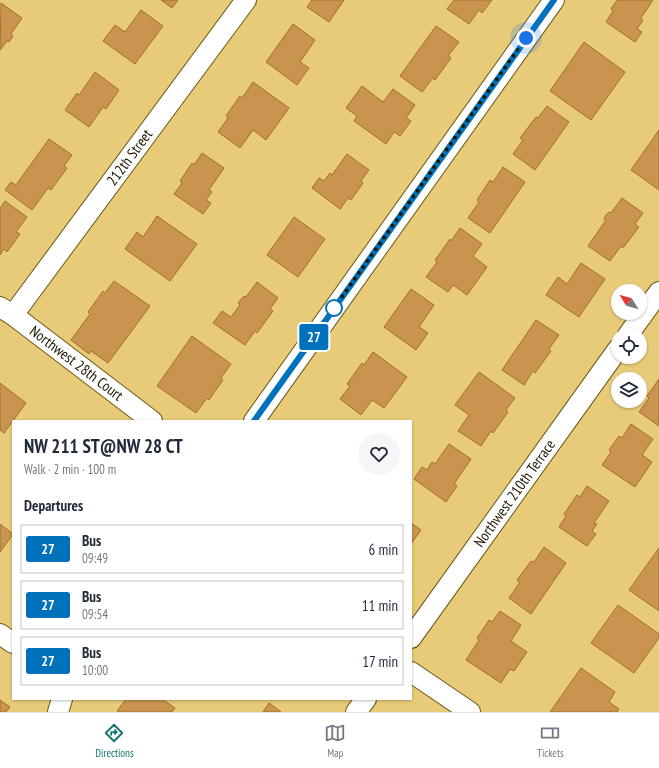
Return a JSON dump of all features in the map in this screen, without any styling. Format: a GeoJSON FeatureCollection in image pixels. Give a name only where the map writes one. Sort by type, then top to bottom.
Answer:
{"type":"FeatureCollection","features":[{"type":"Feature","properties":{"kind":"street","name":"212th Street"},"geometry":{"type":"LineString","coordinates":[[7,311],[246,0]]}},
{"type":"Feature","properties":{"kind":"street"},"geometry":{"type":"LineString","coordinates":[[255,420],[554,0]]}},
{"type":"Feature","properties":{"kind":"street"},"geometry":{"type":"LineString","coordinates":[[633,328],[659,292]]}},
{"type":"Feature","properties":{"kind":"street","name":"Northwest 28th Court"},"geometry":{"type":"LineString","coordinates":[[7,311],[151,420]]}},
{"type":"Feature","properties":{"kind":"street","name":"Northwest 210th Terrace"},"geometry":{"type":"LineString","coordinates":[[412,637],[611,359]]}},
{"type":"Feature","properties":{"kind":"street"},"geometry":{"type":"LineString","coordinates":[[0,634],[12,642]]}},
{"type":"Feature","properties":{"kind":"street"},"geometry":{"type":"LineString","coordinates":[[412,673],[470,712]]}},
{"type":"Feature","properties":{"kind":"street"},"geometry":{"type":"LineString","coordinates":[[58,712],[62,700]]}},
{"type":"Feature","properties":{"kind":"street"},"geometry":{"type":"LineString","coordinates":[[356,712],[365,700]]}},
{"type":"Feature","properties":{"kind":"building"},"geometry":{"type":"Polygon","coordinates":[[[161,0],[178,0],[172,8],[161,0]]]}},
{"type":"Feature","properties":{"kind":"building"},"geometry":{"type":"Polygon","coordinates":[[[312,0],[344,0],[329,22],[307,7],[312,0]]]}},
{"type":"Feature","properties":{"kind":"building"},"geometry":{"type":"Polygon","coordinates":[[[454,0],[492,0],[482,13],[479,10],[469,24],[447,9],[454,0]]]}},
{"type":"Feature","properties":{"kind":"building"},"geometry":{"type":"Polygon","coordinates":[[[617,0],[653,0],[641,18],[643,20],[637,29],[642,32],[635,42],[606,22],[613,11],[611,9],[617,0]]]}},
{"type":"Feature","properties":{"kind":"building"},"geometry":{"type":"Polygon","coordinates":[[[1,3],[22,18],[11,34],[13,36],[9,42],[7,41],[0,50],[1,3]]]}},
{"type":"Feature","properties":{"kind":"building"},"geometry":{"type":"Polygon","coordinates":[[[141,10],[163,26],[135,64],[103,41],[115,25],[125,32],[141,10]]]}},
{"type":"Feature","properties":{"kind":"building"},"geometry":{"type":"Polygon","coordinates":[[[293,24],[315,40],[300,62],[309,68],[297,85],[266,62],[293,24]]]}},
{"type":"Feature","properties":{"kind":"building"},"geometry":{"type":"Polygon","coordinates":[[[436,26],[459,42],[448,56],[451,58],[435,80],[433,78],[422,92],[400,76],[436,26]]]}},
{"type":"Feature","properties":{"kind":"building"},"geometry":{"type":"Polygon","coordinates":[[[584,42],[625,72],[591,120],[550,91],[584,42]]]}},
{"type":"Feature","properties":{"kind":"building"},"geometry":{"type":"Polygon","coordinates":[[[95,72],[119,90],[106,109],[103,107],[89,127],[65,110],[77,93],[79,95],[95,72]]]}},
{"type":"Feature","properties":{"kind":"building"},"geometry":{"type":"Polygon","coordinates":[[[253,82],[289,108],[266,140],[253,130],[240,148],[218,132],[228,118],[226,116],[240,96],[242,98],[253,82]]]}},
{"type":"Feature","properties":{"kind":"building"},"geometry":{"type":"Polygon","coordinates":[[[362,86],[383,102],[393,89],[415,105],[406,118],[411,121],[400,136],[394,132],[386,144],[354,121],[357,116],[346,108],[362,86]]]}},
{"type":"Feature","properties":{"kind":"building"},"geometry":{"type":"Polygon","coordinates":[[[547,106],[569,122],[535,170],[513,154],[523,140],[520,138],[536,117],[538,118],[547,106]]]}},
{"type":"Feature","properties":{"kind":"building"},"geometry":{"type":"Polygon","coordinates":[[[659,130],[659,190],[631,170],[659,130]]]}},
{"type":"Feature","properties":{"kind":"building"},"geometry":{"type":"Polygon","coordinates":[[[49,139],[72,155],[64,166],[67,168],[51,190],[48,188],[32,210],[5,190],[11,182],[16,185],[49,139]]]}},
{"type":"Feature","properties":{"kind":"building"},"geometry":{"type":"Polygon","coordinates":[[[202,153],[224,168],[209,190],[212,192],[206,200],[211,203],[203,214],[174,194],[182,183],[180,181],[192,163],[194,165],[202,153]]]}},
{"type":"Feature","properties":{"kind":"building"},"geometry":{"type":"Polygon","coordinates":[[[347,154],[369,170],[361,181],[363,183],[351,200],[348,198],[340,209],[312,188],[319,178],[324,181],[330,173],[332,175],[347,154]]]}},
{"type":"Feature","properties":{"kind":"building"},"geometry":{"type":"Polygon","coordinates":[[[503,167],[525,182],[490,233],[468,218],[479,202],[477,200],[490,180],[493,182],[503,167]]]}},
{"type":"Feature","properties":{"kind":"building"},"geometry":{"type":"Polygon","coordinates":[[[622,198],[643,213],[635,224],[639,227],[623,248],[621,246],[610,261],[588,246],[606,220],[604,219],[606,215],[609,212],[611,213],[622,198]]]}},
{"type":"Feature","properties":{"kind":"building"},"geometry":{"type":"Polygon","coordinates":[[[5,201],[27,217],[16,232],[20,234],[7,252],[4,249],[0,255],[0,208],[5,201]]]}},
{"type":"Feature","properties":{"kind":"building"},"geometry":{"type":"Polygon","coordinates":[[[157,216],[197,244],[170,281],[125,249],[137,232],[143,237],[157,216]]]}},
{"type":"Feature","properties":{"kind":"building"},"geometry":{"type":"Polygon","coordinates":[[[294,217],[325,239],[298,277],[267,255],[294,217]]]}},
{"type":"Feature","properties":{"kind":"building"},"geometry":{"type":"Polygon","coordinates":[[[460,228],[482,244],[473,256],[487,267],[467,295],[453,285],[448,292],[426,277],[437,262],[435,260],[460,228]]]}},
{"type":"Feature","properties":{"kind":"building"},"geometry":{"type":"Polygon","coordinates":[[[581,263],[605,279],[579,317],[546,295],[558,277],[567,284],[581,263]]]}},
{"type":"Feature","properties":{"kind":"building"},"geometry":{"type":"Polygon","coordinates":[[[114,281],[150,306],[108,363],[91,351],[89,354],[71,340],[90,314],[88,312],[103,291],[105,293],[114,281]]]}},
{"type":"Feature","properties":{"kind":"building"},"geometry":{"type":"Polygon","coordinates":[[[257,282],[278,298],[270,309],[273,311],[257,333],[255,331],[245,345],[213,323],[222,311],[231,317],[240,305],[238,303],[244,296],[246,297],[257,282]]]}},
{"type":"Feature","properties":{"kind":"building"},"geometry":{"type":"Polygon","coordinates":[[[411,289],[434,305],[419,327],[428,333],[416,350],[384,327],[411,289]]]}},
{"type":"Feature","properties":{"kind":"building"},"geometry":{"type":"Polygon","coordinates":[[[536,320],[559,335],[549,349],[551,351],[535,373],[533,371],[524,385],[502,370],[536,320]]]}},
{"type":"Feature","properties":{"kind":"building"},"geometry":{"type":"Polygon","coordinates":[[[192,336],[231,364],[221,378],[223,380],[209,400],[207,398],[196,413],[157,386],[192,336]]]}},
{"type":"Feature","properties":{"kind":"building"},"geometry":{"type":"Polygon","coordinates":[[[373,352],[407,377],[384,408],[372,400],[361,415],[340,399],[350,386],[347,384],[362,363],[364,365],[373,352]]]}},
{"type":"Feature","properties":{"kind":"building"},"geometry":{"type":"Polygon","coordinates":[[[479,372],[515,398],[506,410],[508,412],[493,433],[491,431],[481,446],[458,431],[469,415],[455,405],[479,372]]]}},
{"type":"Feature","properties":{"kind":"building"},"geometry":{"type":"Polygon","coordinates":[[[659,379],[659,426],[639,412],[642,408],[647,408],[647,401],[649,398],[647,396],[659,379]]]}},
{"type":"Feature","properties":{"kind":"building"},"geometry":{"type":"Polygon","coordinates":[[[0,383],[26,403],[12,420],[4,433],[0,430],[0,383]]]}},
{"type":"Feature","properties":{"kind":"building"},"geometry":{"type":"Polygon","coordinates":[[[631,424],[653,439],[642,455],[652,462],[635,487],[602,465],[611,452],[609,450],[619,436],[622,438],[631,424]]]}},
{"type":"Feature","properties":{"kind":"building"},"geometry":{"type":"Polygon","coordinates":[[[449,444],[471,459],[454,484],[457,486],[446,502],[414,479],[422,467],[427,470],[432,462],[435,464],[449,444]]]}},
{"type":"Feature","properties":{"kind":"building"},"geometry":{"type":"Polygon","coordinates":[[[587,486],[609,501],[594,523],[597,524],[592,531],[596,534],[587,546],[559,527],[566,516],[564,514],[577,495],[580,497],[587,486]]]}},
{"type":"Feature","properties":{"kind":"building"},"geometry":{"type":"Polygon","coordinates":[[[0,524],[12,533],[12,535],[0,552],[0,524]]]}},
{"type":"Feature","properties":{"kind":"building"},"geometry":{"type":"Polygon","coordinates":[[[412,524],[421,530],[412,543],[412,524]]]}},
{"type":"Feature","properties":{"kind":"building"},"geometry":{"type":"Polygon","coordinates":[[[544,547],[566,563],[531,614],[509,598],[520,582],[517,580],[531,561],[534,562],[544,547]]]}},
{"type":"Feature","properties":{"kind":"building"},"geometry":{"type":"Polygon","coordinates":[[[659,548],[659,611],[629,590],[659,548]]]}},
{"type":"Feature","properties":{"kind":"building"},"geometry":{"type":"Polygon","coordinates":[[[618,605],[659,634],[659,638],[634,673],[591,643],[618,605]]]}},
{"type":"Feature","properties":{"kind":"building"},"geometry":{"type":"Polygon","coordinates":[[[500,611],[521,625],[511,641],[527,652],[514,671],[510,669],[501,683],[466,660],[479,640],[477,638],[489,620],[492,622],[500,611]]]}},
{"type":"Feature","properties":{"kind":"building"},"geometry":{"type":"Polygon","coordinates":[[[581,668],[615,692],[609,702],[619,709],[617,712],[550,712],[581,668]]]}},
{"type":"Feature","properties":{"kind":"building"},"geometry":{"type":"Polygon","coordinates":[[[0,700],[10,707],[6,712],[0,712],[0,700]]]}},
{"type":"Feature","properties":{"kind":"building"},"geometry":{"type":"Polygon","coordinates":[[[125,700],[163,700],[175,708],[172,712],[117,711],[125,700]]]}},
{"type":"Feature","properties":{"kind":"building"},"geometry":{"type":"Polygon","coordinates":[[[269,703],[280,711],[281,712],[263,712],[269,703]]]}},
{"type":"Feature","properties":{"kind":"bus line","name":"27"},"geometry":{"type":"LineString","coordinates":[[255,420],[554,0]]}},
{"type":"Feature","properties":{"kind":"route"},"geometry":{"type":"LineString","coordinates":[[334,308],[526,38]]}}]}
